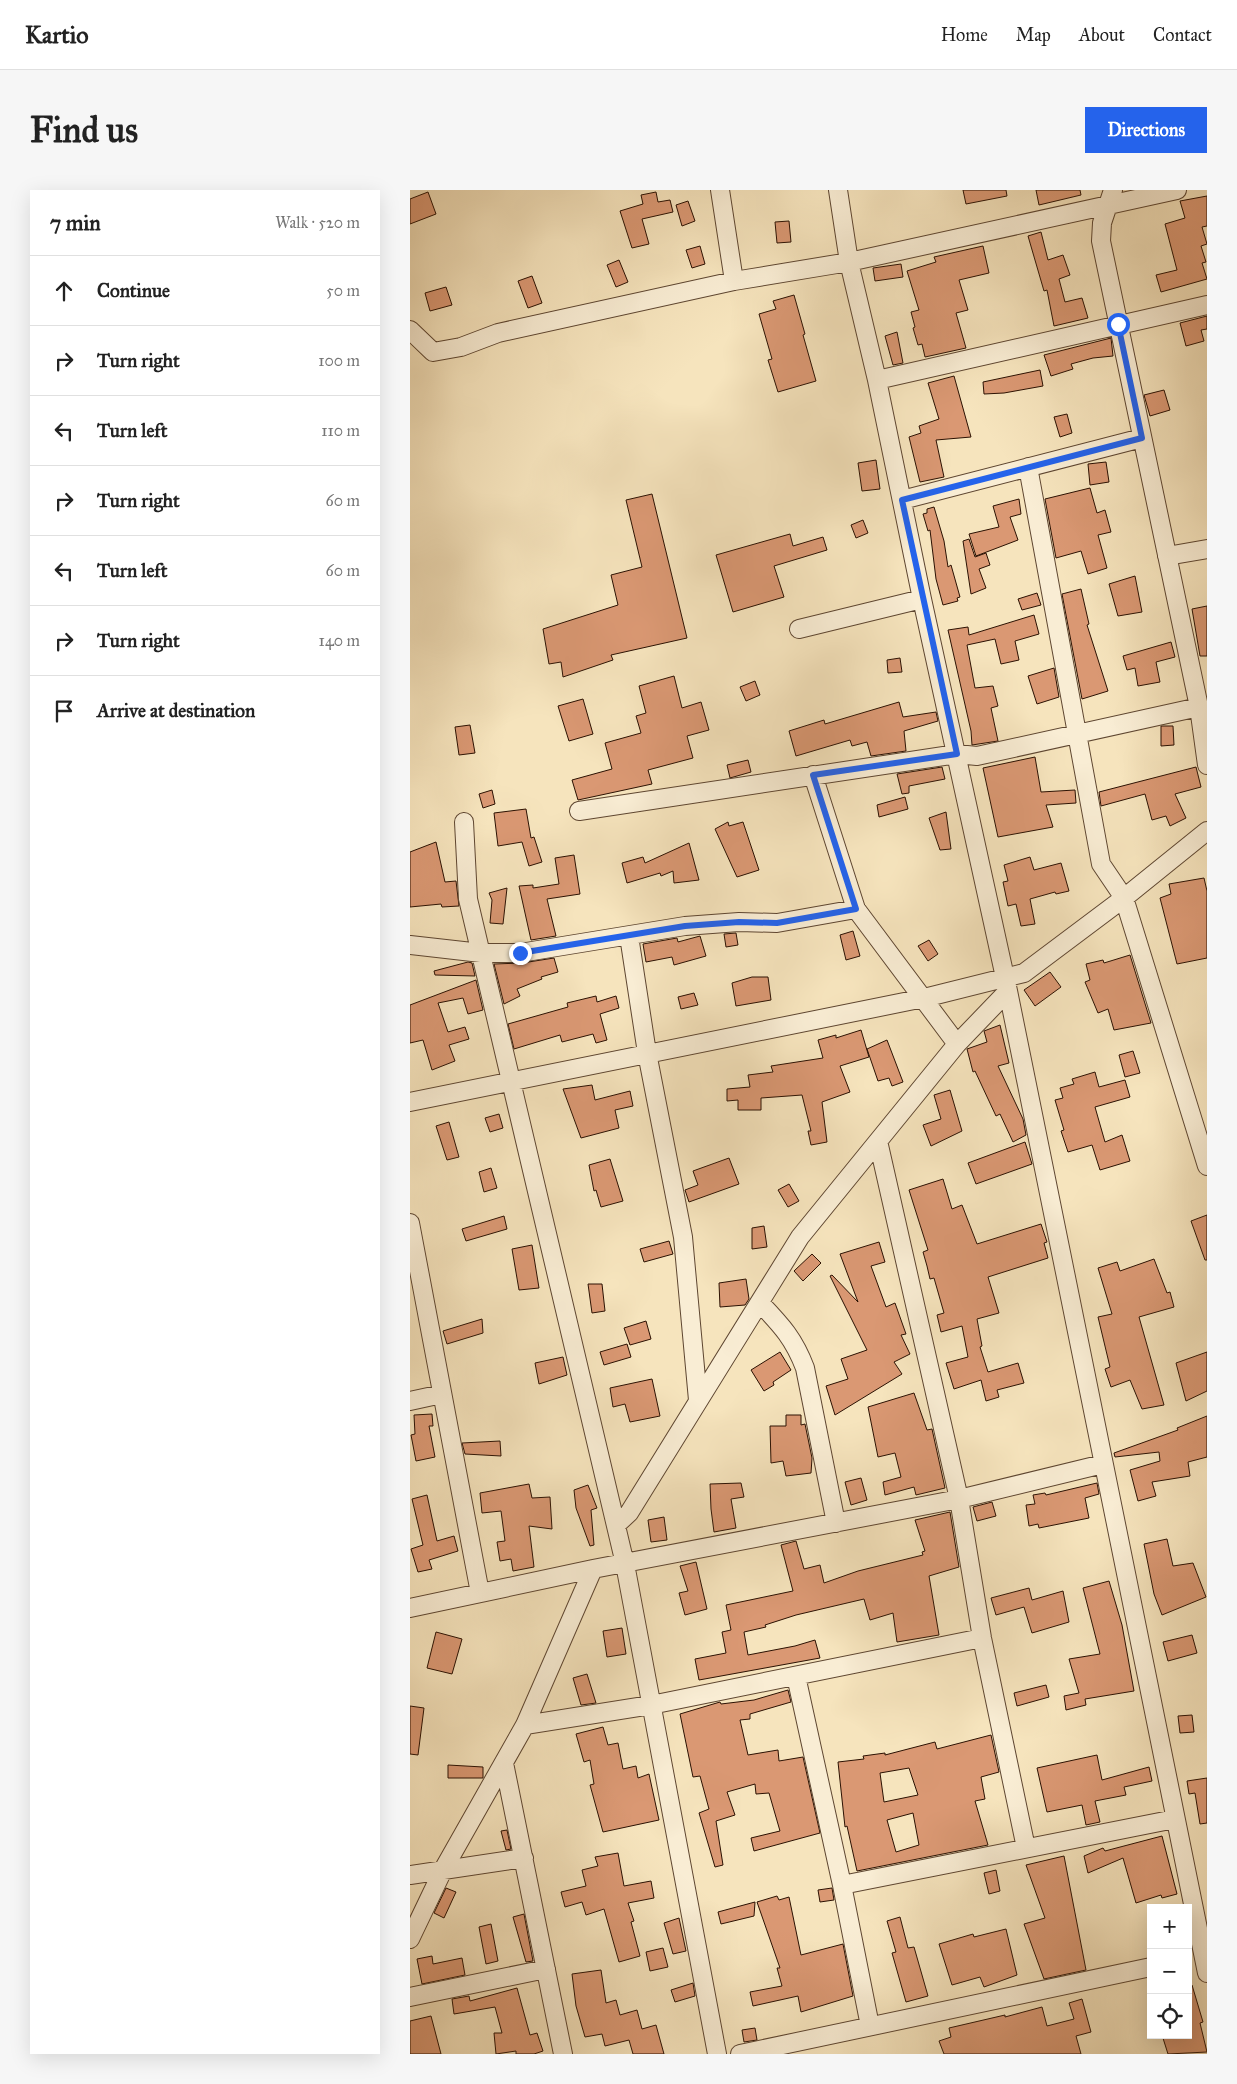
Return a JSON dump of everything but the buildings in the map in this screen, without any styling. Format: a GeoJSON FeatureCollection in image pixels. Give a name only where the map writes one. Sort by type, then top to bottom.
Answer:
{"type":"FeatureCollection","features":[{"type":"Feature","properties":{"kind":"street"},"geometry":{"type":"LineString","coordinates":[[720,190],[734,281]]}},
{"type":"Feature","properties":{"kind":"street"},"geometry":{"type":"LineString","coordinates":[[838,190],[848,262],[878,380],[922,599],[1006,984],[1176,1819],[1201,1961]]}},
{"type":"Feature","properties":{"kind":"street"},"geometry":{"type":"LineString","coordinates":[[410,330],[433,352],[448,350],[498,332],[734,281],[848,262],[1110,198],[1177,190]]}},
{"type":"Feature","properties":{"kind":"street"},"geometry":{"type":"LineString","coordinates":[[1110,198],[1102,223],[1101,241],[1199,707],[1207,765]]}},
{"type":"Feature","properties":{"kind":"street"},"geometry":{"type":"LineString","coordinates":[[878,380],[1207,305]]}},
{"type":"Feature","properties":{"kind":"street"},"geometry":{"type":"LineString","coordinates":[[902,500],[1142,438]]}},
{"type":"Feature","properties":{"kind":"street"},"geometry":{"type":"LineString","coordinates":[[1028,467],[1101,864],[1124,898],[1207,1166]]}},
{"type":"Feature","properties":{"kind":"street"},"geometry":{"type":"LineString","coordinates":[[1167,556],[1207,549]]}},
{"type":"Feature","properties":{"kind":"street"},"geometry":{"type":"LineString","coordinates":[[799,629],[922,599]]}},
{"type":"Feature","properties":{"kind":"street"},"geometry":{"type":"LineString","coordinates":[[579,811],[957,754],[977,756],[1199,707]]}},
{"type":"Feature","properties":{"kind":"street"},"geometry":{"type":"LineString","coordinates":[[813,775],[856,909],[957,1044]]}},
{"type":"Feature","properties":{"kind":"street"},"geometry":{"type":"LineString","coordinates":[[464,822],[468,899],[625,1564],[717,2054]]}},
{"type":"Feature","properties":{"kind":"street"},"geometry":{"type":"LineString","coordinates":[[616,1525],[629,1513],[800,1238],[1006,984],[1024,973],[1124,898],[1207,831]]}},
{"type":"Feature","properties":{"kind":"street"},"geometry":{"type":"LineString","coordinates":[[410,945],[481,953],[520,953],[693,926],[739,922],[777,923],[856,909]]}},
{"type":"Feature","properties":{"kind":"street"},"geometry":{"type":"LineString","coordinates":[[629,936],[647,1053],[683,1237],[698,1400]]}},
{"type":"Feature","properties":{"kind":"street"},"geometry":{"type":"LineString","coordinates":[[410,1102],[924,998],[1006,984]]}},
{"type":"Feature","properties":{"kind":"street"},"geometry":{"type":"LineString","coordinates":[[878,1141],[959,1499],[982,1638],[1026,1848]]}},
{"type":"Feature","properties":{"kind":"street"},"geometry":{"type":"LineString","coordinates":[[410,1223],[480,1593]]}},
{"type":"Feature","properties":{"kind":"street"},"geometry":{"type":"LineString","coordinates":[[760,1304],[787,1330],[797,1346],[805,1368],[836,1523]]}},
{"type":"Feature","properties":{"kind":"street"},"geometry":{"type":"LineString","coordinates":[[410,1401],[442,1394]]}},
{"type":"Feature","properties":{"kind":"street"},"geometry":{"type":"LineString","coordinates":[[410,1608],[593,1569],[959,1499],[1103,1464]]}},
{"type":"Feature","properties":{"kind":"street"},"geometry":{"type":"LineString","coordinates":[[410,1939],[443,1870],[525,1725],[593,1569]]}},
{"type":"Feature","properties":{"kind":"street"},"geometry":{"type":"LineString","coordinates":[[525,1725],[651,1704],[982,1638]]}},
{"type":"Feature","properties":{"kind":"street"},"geometry":{"type":"LineString","coordinates":[[796,1676],[842,1885],[870,2026]]}},
{"type":"Feature","properties":{"kind":"street"},"geometry":{"type":"LineString","coordinates":[[504,1763],[563,2054]]}},
{"type":"Feature","properties":{"kind":"street"},"geometry":{"type":"LineString","coordinates":[[842,1885],[1176,1819]]}},
{"type":"Feature","properties":{"kind":"street"},"geometry":{"type":"LineString","coordinates":[[410,1875],[524,1858]]}},
{"type":"Feature","properties":{"kind":"street"},"geometry":{"type":"LineString","coordinates":[[410,1997],[546,1968]]}},
{"type":"Feature","properties":{"kind":"street"},"geometry":{"type":"LineString","coordinates":[[740,2054],[1147,1968]]}},
{"type":"Feature","properties":{"kind":"route"},"geometry":{"type":"LineString","coordinates":[[520,953],[685,926],[739,922],[777,923],[856,909],[813,775],[957,754],[902,500],[1142,438],[1118,324]]}}]}
